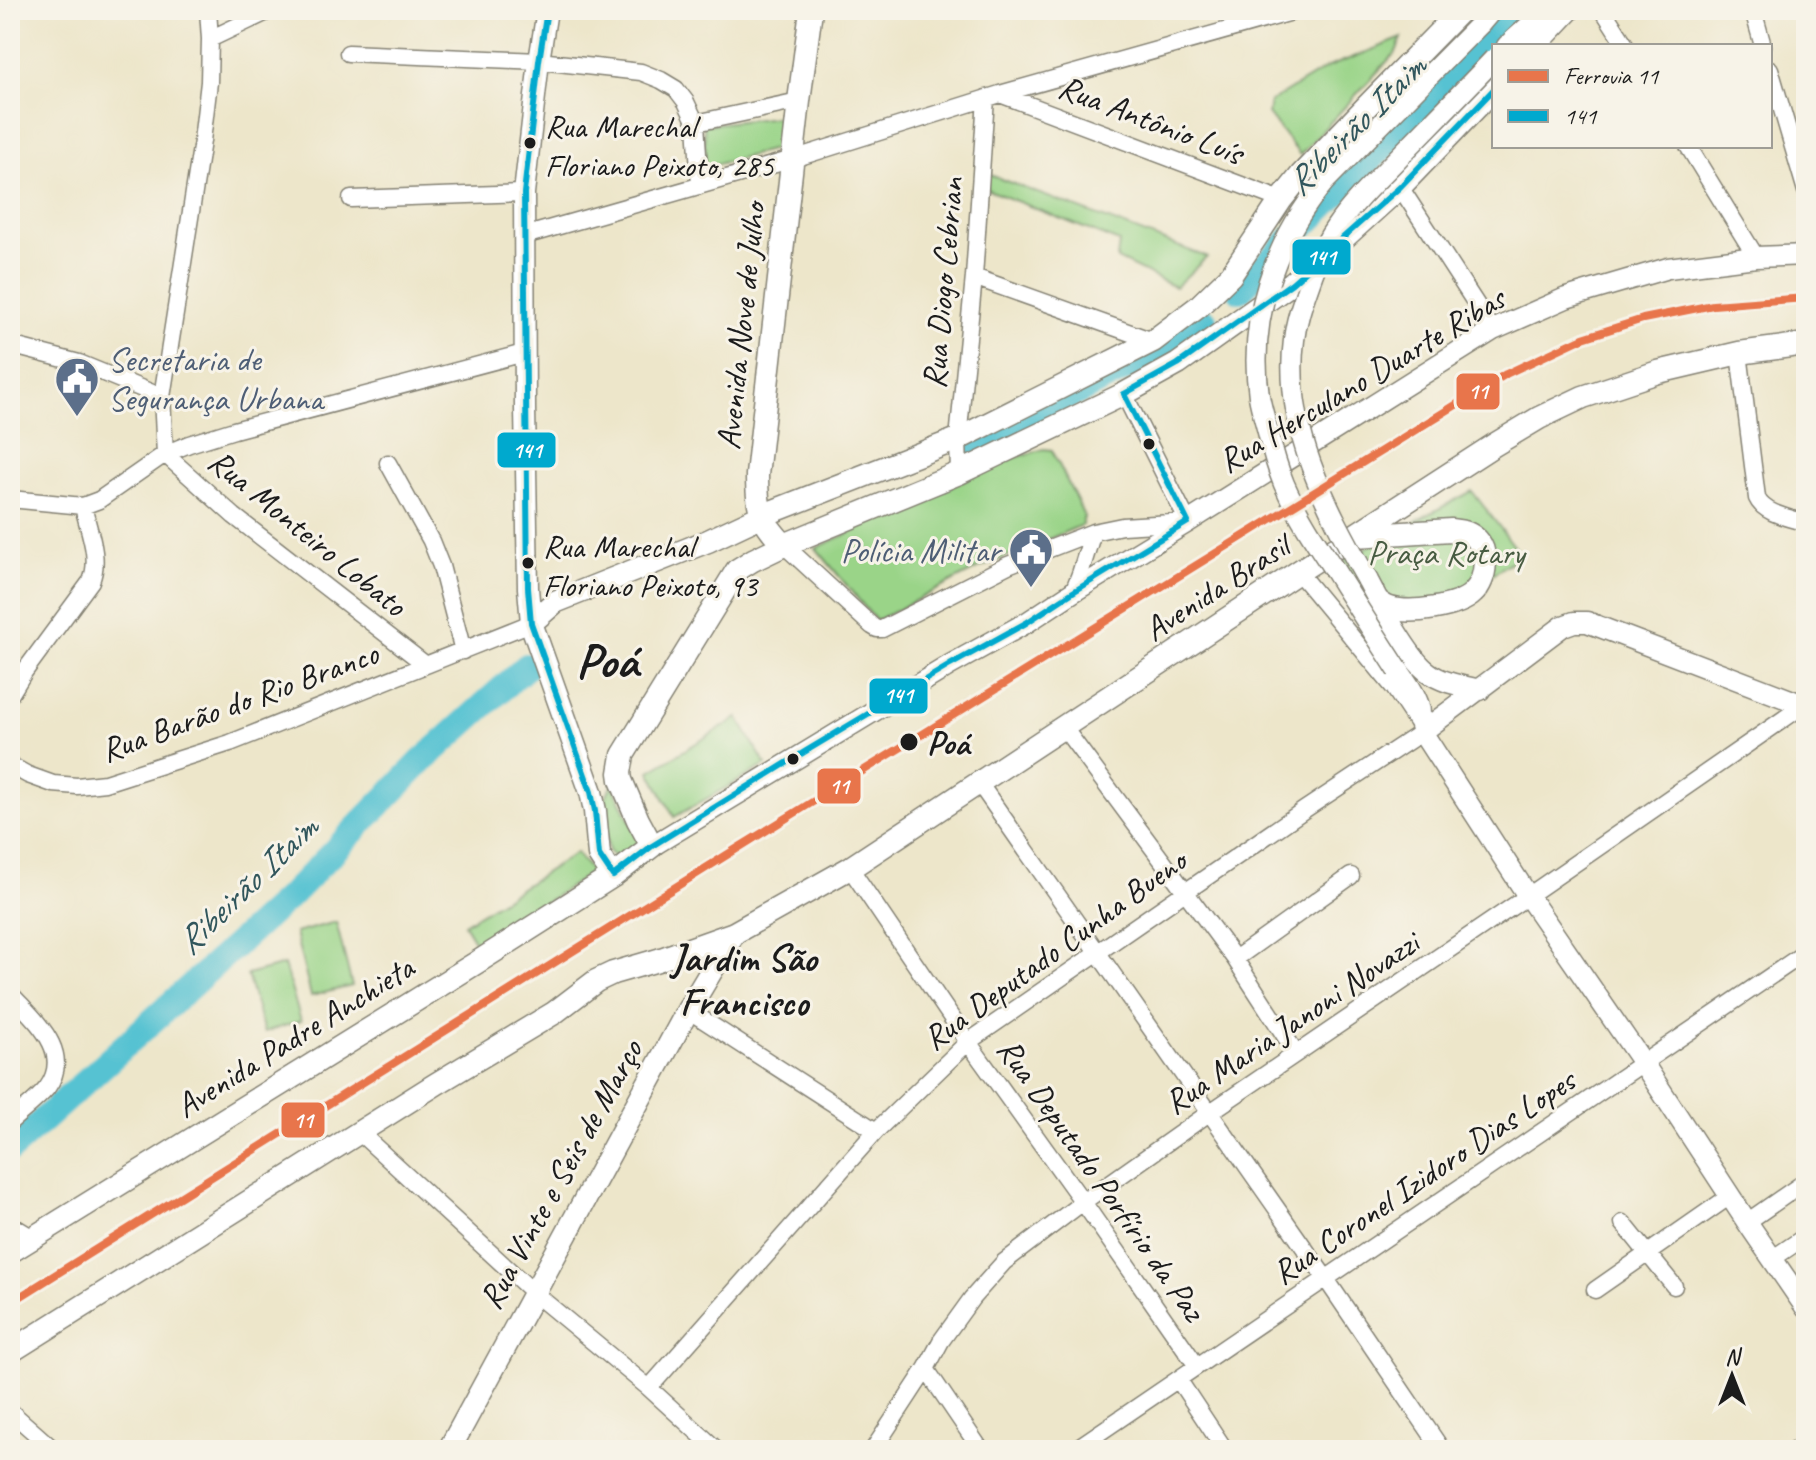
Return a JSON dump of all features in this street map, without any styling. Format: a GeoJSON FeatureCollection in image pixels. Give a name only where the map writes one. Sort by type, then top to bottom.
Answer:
{"type":"FeatureCollection","features":[{"type":"Feature","properties":{"kind":"main road","name":"Avenida Nove de Julho"},"geometry":{"type":"LineString","coordinates":[[761,516],[757,475],[811,10]]}},
{"type":"Feature","properties":{"kind":"main road"},"geometry":{"type":"LineString","coordinates":[[1537,44],[1569,10]]}},
{"type":"Feature","properties":{"kind":"main road"},"geometry":{"type":"LineString","coordinates":[[613,876],[599,855],[595,811],[584,770],[531,623],[555,602],[708,541],[761,516],[958,439],[1153,341],[1198,307],[1231,275],[1281,200],[1456,12]]}},
{"type":"Feature","properties":{"kind":"main road"},"geometry":{"type":"LineString","coordinates":[[652,846],[621,780],[623,755],[737,570],[784,545],[959,473],[1124,394],[1178,364],[1292,283],[1325,255],[1400,187],[1492,91]]}},
{"type":"Feature","properties":{"kind":"main road"},"geometry":{"type":"LineString","coordinates":[[1231,275],[1229,289],[1232,296],[1253,311]]}},
{"type":"Feature","properties":{"kind":"main road"},"geometry":{"type":"LineString","coordinates":[[1198,307],[1211,304],[1220,306],[1228,321],[1226,330]]}},
{"type":"Feature","properties":{"kind":"main road","name":"Avenida Brasil"},"geometry":{"type":"LineString","coordinates":[[10,1352],[554,1013],[596,981],[734,933],[850,868],[1298,572],[1539,418],[1583,397],[1658,372],[1739,353],[1806,344]]}},
{"type":"Feature","properties":{"kind":"main road"},"geometry":{"type":"LineString","coordinates":[[761,516],[765,525],[784,545]]}},
{"type":"Feature","properties":{"kind":"main road"},"geometry":{"type":"LineString","coordinates":[[1354,536],[1451,530],[1476,538],[1483,548],[1485,562],[1482,578],[1476,591],[1468,596],[1446,606],[1416,610],[1390,608],[1379,602]]}},
{"type":"Feature","properties":{"kind":"main road"},"geometry":{"type":"LineString","coordinates":[[584,770],[623,755]]}},
{"type":"Feature","properties":{"kind":"main road","name":"Avenida Padre Anchieta"},"geometry":{"type":"LineString","coordinates":[[10,1252],[476,963],[613,876],[652,846]]}},
{"type":"Feature","properties":{"kind":"main road","name":"Rua Vinte e Seis de Março"},"geometry":{"type":"LineString","coordinates":[[449,1450],[688,1010],[734,933]]}},
{"type":"Feature","properties":{"kind":"street","name":"Rua Monteiro Lobato"},"geometry":{"type":"LineString","coordinates":[[208,10],[209,82],[202,141],[162,397],[165,454],[234,516],[426,665]]}},
{"type":"Feature","properties":{"kind":"street"},"geometry":{"type":"LineString","coordinates":[[210,39],[271,10]]}},
{"type":"Feature","properties":{"kind":"street"},"geometry":{"type":"LineString","coordinates":[[531,623],[524,353],[524,193],[547,10]]}},
{"type":"Feature","properties":{"kind":"street"},"geometry":{"type":"LineString","coordinates":[[524,236],[793,159],[993,96],[1299,10]]}},
{"type":"Feature","properties":{"kind":"street"},"geometry":{"type":"LineString","coordinates":[[1509,44],[1547,10]]}},
{"type":"Feature","properties":{"kind":"street"},"geometry":{"type":"LineString","coordinates":[[1603,10],[1625,44]]}},
{"type":"Feature","properties":{"kind":"street"},"geometry":{"type":"LineString","coordinates":[[1753,10],[1762,44]]}},
{"type":"Feature","properties":{"kind":"street"},"geometry":{"type":"LineString","coordinates":[[1420,728],[1421,710],[1414,694],[1303,521],[1283,483],[1260,398],[1258,333],[1273,267],[1306,204],[1486,17]]}},
{"type":"Feature","properties":{"kind":"street"},"geometry":{"type":"LineString","coordinates":[[348,53],[539,61],[641,72],[676,89],[686,102],[696,123],[700,186]]}},
{"type":"Feature","properties":{"kind":"street"},"geometry":{"type":"LineString","coordinates":[[1480,690],[1447,682],[1419,665],[1379,602],[1339,529],[1303,441],[1293,375],[1293,341],[1298,317],[1324,246],[1337,226],[1369,188],[1492,61]]}},
{"type":"Feature","properties":{"kind":"street"},"geometry":{"type":"LineString","coordinates":[[1772,76],[1806,191]]}},
{"type":"Feature","properties":{"kind":"street","name":"Rua Antônio Luís"},"geometry":{"type":"LineString","coordinates":[[993,96],[1281,200]]}},
{"type":"Feature","properties":{"kind":"street","name":"Rua Diogo Cebrian"},"geometry":{"type":"LineString","coordinates":[[959,473],[958,439],[993,96]]}},
{"type":"Feature","properties":{"kind":"street"},"geometry":{"type":"LineString","coordinates":[[696,123],[799,101]]}},
{"type":"Feature","properties":{"kind":"street"},"geometry":{"type":"LineString","coordinates":[[1689,148],[1756,257]]}},
{"type":"Feature","properties":{"kind":"street"},"geometry":{"type":"LineString","coordinates":[[1400,187],[1493,330]]}},
{"type":"Feature","properties":{"kind":"street"},"geometry":{"type":"LineString","coordinates":[[351,199],[524,193]]}},
{"type":"Feature","properties":{"kind":"street","name":"Rua Herculano Duarte Ribas"},"geometry":{"type":"LineString","coordinates":[[652,846],[950,665],[1026,623],[1493,330],[1566,298],[1668,268],[1756,257],[1806,255]]}},
{"type":"Feature","properties":{"kind":"street"},"geometry":{"type":"LineString","coordinates":[[974,277],[1153,341]]}},
{"type":"Feature","properties":{"kind":"street"},"geometry":{"type":"LineString","coordinates":[[10,345],[79,363],[162,397]]}},
{"type":"Feature","properties":{"kind":"street"},"geometry":{"type":"LineString","coordinates":[[10,499],[83,506],[99,500],[165,454],[189,444],[524,353]]}},
{"type":"Feature","properties":{"kind":"street"},"geometry":{"type":"LineString","coordinates":[[1739,353],[1757,498],[1767,510],[1806,523]]}},
{"type":"Feature","properties":{"kind":"street"},"geometry":{"type":"LineString","coordinates":[[784,545],[877,629],[882,629],[1008,565],[1093,532],[1135,524],[1188,522],[1124,394]]}},
{"type":"Feature","properties":{"kind":"street"},"geometry":{"type":"LineString","coordinates":[[388,463],[431,541],[441,566],[463,651]]}},
{"type":"Feature","properties":{"kind":"street"},"geometry":{"type":"LineString","coordinates":[[10,695],[95,572],[96,561],[83,506]]}},
{"type":"Feature","properties":{"kind":"street"},"geometry":{"type":"LineString","coordinates":[[1073,592],[1093,532]]}},
{"type":"Feature","properties":{"kind":"street"},"geometry":{"type":"LineString","coordinates":[[1298,572],[1394,688],[1528,896],[1806,1308]]}},
{"type":"Feature","properties":{"kind":"street","name":"Rua Deputado Cunha Bueno"},"geometry":{"type":"LineString","coordinates":[[649,1388],[876,1131],[968,1042],[1420,728],[1480,690],[1563,626],[1587,622],[1805,705]]}},
{"type":"Feature","properties":{"kind":"street","name":"Rua Barão do Rio Branco"},"geometry":{"type":"LineString","coordinates":[[10,765],[53,784],[77,786],[105,783],[230,743],[531,623]]}},
{"type":"Feature","properties":{"kind":"street","name":"Rua Maria Janoni Novazzi"},"geometry":{"type":"LineString","coordinates":[[873,1450],[941,1341],[972,1298],[1004,1262],[1209,1113],[1805,705]]}},
{"type":"Feature","properties":{"kind":"street"},"geometry":{"type":"LineString","coordinates":[[1064,728],[1235,959],[1296,1053]]}},
{"type":"Feature","properties":{"kind":"street"},"geometry":{"type":"LineString","coordinates":[[979,783],[1442,1450]]}},
{"type":"Feature","properties":{"kind":"street","name":"Rua Deputado Porfírio da Paz"},"geometry":{"type":"LineString","coordinates":[[850,868],[968,1042],[1197,1366]]}},
{"type":"Feature","properties":{"kind":"street"},"geometry":{"type":"LineString","coordinates":[[1235,959],[1351,876]]}},
{"type":"Feature","properties":{"kind":"street","name":"Rua Coronel Izidoro Dias Lopes"},"geometry":{"type":"LineString","coordinates":[[1074,1450],[1806,952]]}},
{"type":"Feature","properties":{"kind":"street"},"geometry":{"type":"LineString","coordinates":[[10,993],[49,1038],[57,1063],[46,1089],[10,1122]]}},
{"type":"Feature","properties":{"kind":"street"},"geometry":{"type":"LineString","coordinates":[[688,1010],[876,1131]]}},
{"type":"Feature","properties":{"kind":"street"},"geometry":{"type":"LineString","coordinates":[[359,1132],[534,1293],[649,1388],[717,1450]]}},
{"type":"Feature","properties":{"kind":"street"},"geometry":{"type":"LineString","coordinates":[[1747,1222],[1806,1181]]}},
{"type":"Feature","properties":{"kind":"street"},"geometry":{"type":"LineString","coordinates":[[1595,1290],[1730,1196]]}},
{"type":"Feature","properties":{"kind":"street"},"geometry":{"type":"LineString","coordinates":[[1623,1223],[1674,1286]]}},
{"type":"Feature","properties":{"kind":"street"},"geometry":{"type":"LineString","coordinates":[[10,1224],[33,1238]]}},
{"type":"Feature","properties":{"kind":"street"},"geometry":{"type":"LineString","coordinates":[[1772,1259],[1806,1236]]}},
{"type":"Feature","properties":{"kind":"street"},"geometry":{"type":"LineString","coordinates":[[926,1369],[981,1450]]}},
{"type":"Feature","properties":{"kind":"street"},"geometry":{"type":"LineString","coordinates":[[1178,1379],[1225,1450]]}},
{"type":"Feature","properties":{"kind":"street"},"geometry":{"type":"LineString","coordinates":[[10,1411],[54,1450]]}},
{"type":"Feature","properties":{"kind":"street"},"geometry":{"type":"LineString","coordinates":[[1795,1450],[1806,1443]]}},
{"type":"Feature","properties":{"kind":"green space"},"geometry":{"type":"Polygon","coordinates":[[[1402,38],[1396,52],[1300,155],[1268,114],[1270,102],[1326,68],[1402,38]]]}},
{"type":"Feature","properties":{"kind":"green space"},"geometry":{"type":"Polygon","coordinates":[[[786,116],[782,147],[706,167],[704,125],[786,116]]]}},
{"type":"Feature","properties":{"kind":"green space"},"geometry":{"type":"Polygon","coordinates":[[[982,172],[1207,257],[1175,287],[1117,259],[1119,242],[981,187],[982,172]]]}},
{"type":"Feature","properties":{"kind":"green space"},"geometry":{"type":"Polygon","coordinates":[[[1044,449],[1052,450],[1084,516],[1082,525],[975,570],[876,621],[816,548],[1000,462],[1044,449]]]}},
{"type":"Feature","properties":{"kind":"green space","name":"Praça Rotary"},"geometry":{"type":"Polygon","coordinates":[[[1472,491],[1521,555],[1473,587],[1397,620],[1361,596],[1343,560],[1472,491]]]}},
{"type":"Feature","properties":{"kind":"green space"},"geometry":{"type":"Polygon","coordinates":[[[738,718],[766,765],[674,817],[650,771],[738,718]]]}},
{"type":"Feature","properties":{"kind":"green space"},"geometry":{"type":"Polygon","coordinates":[[[613,785],[640,842],[619,858],[609,852],[604,816],[605,799],[613,785]]]}},
{"type":"Feature","properties":{"kind":"green space"},"geometry":{"type":"Polygon","coordinates":[[[576,853],[592,872],[478,947],[464,924],[576,853]]]}},
{"type":"Feature","properties":{"kind":"green space"},"geometry":{"type":"Polygon","coordinates":[[[336,922],[352,986],[311,996],[295,933],[336,922]]]}},
{"type":"Feature","properties":{"kind":"green space"},"geometry":{"type":"Polygon","coordinates":[[[284,965],[301,1021],[264,1032],[247,975],[284,965]]]}},
{"type":"Feature","properties":{"kind":"waterway","name":"Ribeirão Itaim"},"geometry":{"type":"LineString","coordinates":[[1240,290],[1521,10]]}},
{"type":"Feature","properties":{"kind":"waterway","name":"Ribeirão Itaim"},"geometry":{"type":"LineString","coordinates":[[966,448],[1159,352],[1205,321]]}},
{"type":"Feature","properties":{"kind":"waterway","name":"Ribeirão Itaim"},"geometry":{"type":"LineString","coordinates":[[10,1150],[292,894],[420,763],[527,666]]}},
{"type":"Feature","properties":{"kind":"rail line","name":"11"},"geometry":{"type":"LineString","coordinates":[[10,1303],[738,848],[1506,374],[1583,338],[1643,319],[1713,305],[1806,298]]}},
{"type":"Feature","properties":{"kind":"transit line","name":"141"},"geometry":{"type":"LineString","coordinates":[[547,10],[524,193],[528,588],[531,623],[591,792],[599,855],[613,876]]}},
{"type":"Feature","properties":{"kind":"transit line","name":"141"},"geometry":{"type":"LineString","coordinates":[[1124,394],[1178,364],[1292,283],[1400,187],[1492,91]]}},
{"type":"Feature","properties":{"kind":"transit line","name":"141"},"geometry":{"type":"LineString","coordinates":[[1124,394],[1188,522]]}},
{"type":"Feature","properties":{"kind":"transit line","name":"141"},"geometry":{"type":"LineString","coordinates":[[613,876],[652,846],[806,751],[1026,623],[1188,522]]}},
{"type":"Feature","properties":{"kind":"place","name":"Rua Marechal Floriano Peixoto, 285"},"geometry":{"type":"Point","coordinates":[530,143]}},
{"type":"Feature","properties":{"kind":"place","name":"Secretaria de Segurança Urbana"},"geometry":{"type":"Point","coordinates":[77,418]}},
{"type":"Feature","properties":{"kind":"place","name":"Rua Marechal Floriano Peixoto, 93"},"geometry":{"type":"Point","coordinates":[528,563]}},
{"type":"Feature","properties":{"kind":"place","name":"Polícia Militar"},"geometry":{"type":"Point","coordinates":[1031,589]}},
{"type":"Feature","properties":{"kind":"place","name":"Poá"},"geometry":{"type":"Point","coordinates":[909,742]}},
{"type":"Feature","properties":{"kind":"district","name":"Poá"},"geometry":{"type":"Point","coordinates":[607,659]}},
{"type":"Feature","properties":{"kind":"district","name":"Jardim São Francisco"},"geometry":{"type":"Point","coordinates":[744,980]}}]}
